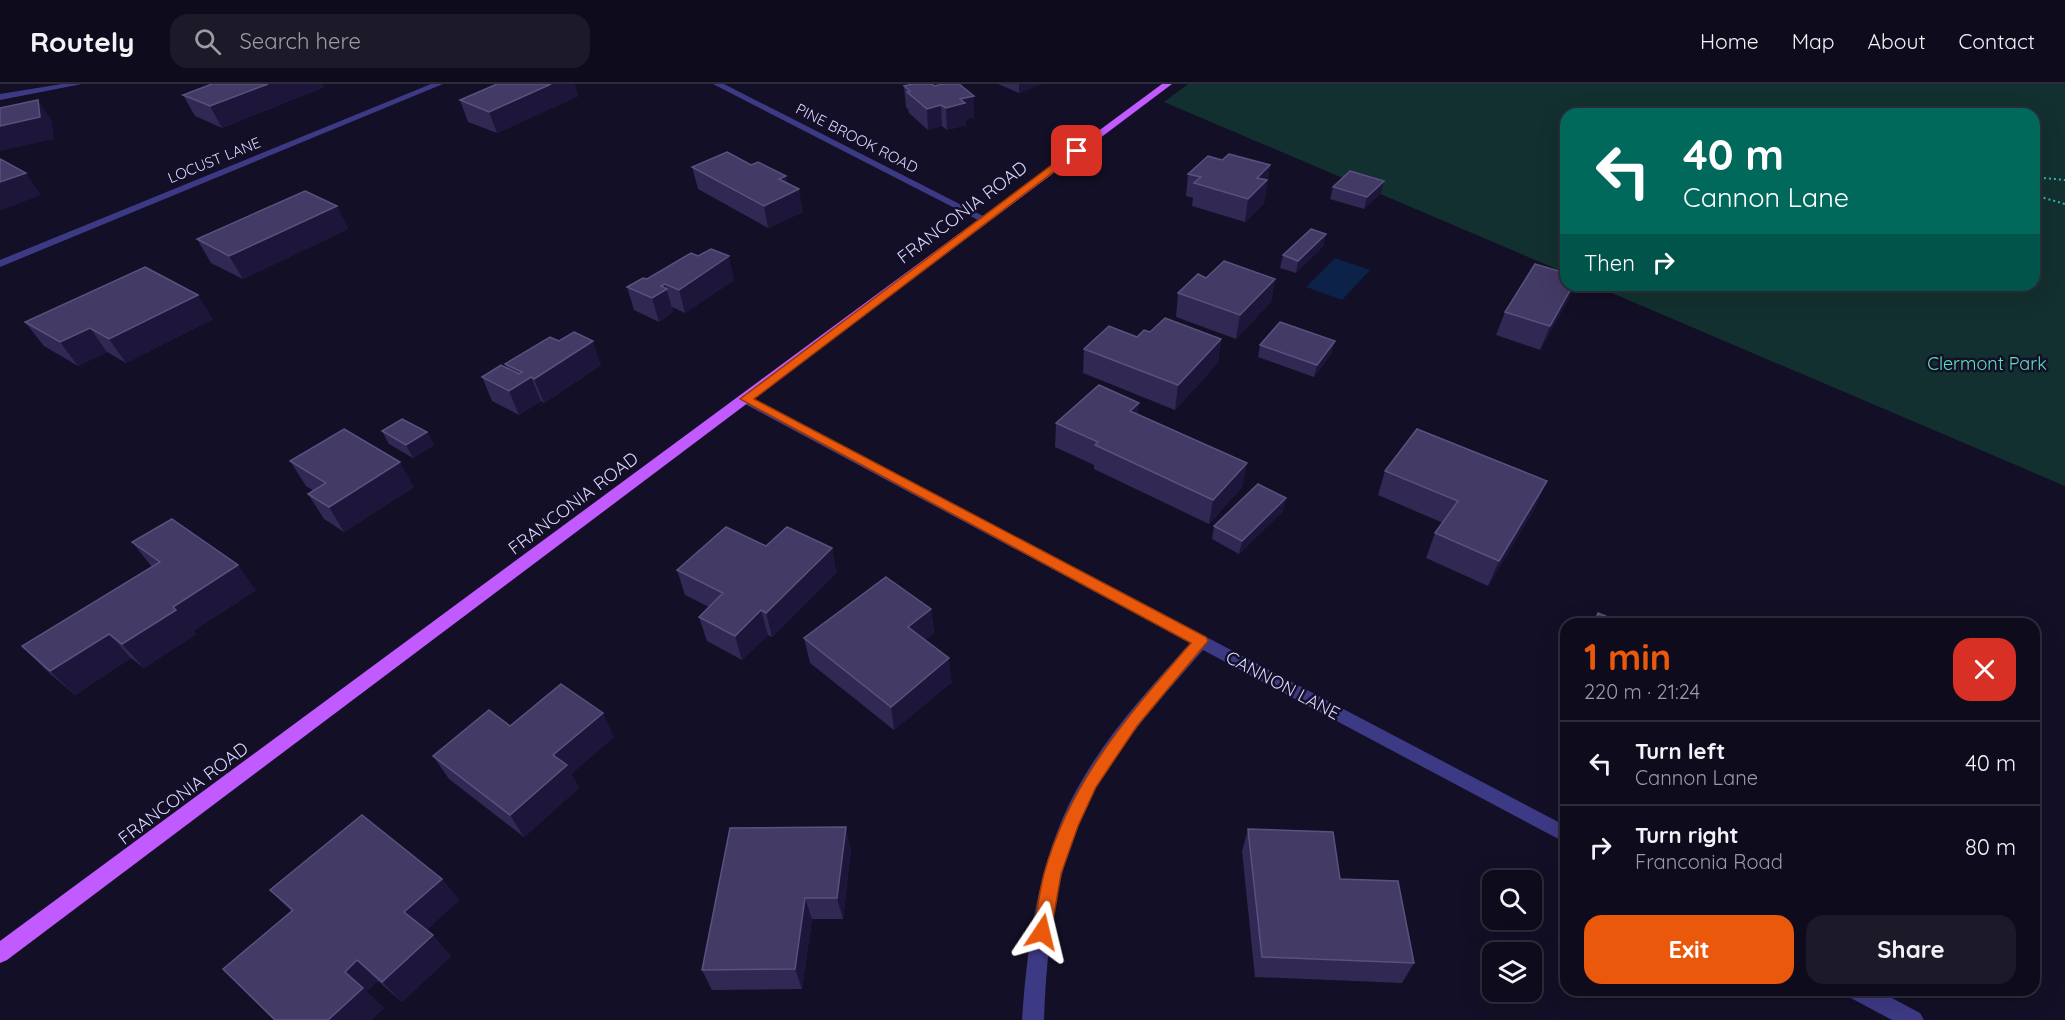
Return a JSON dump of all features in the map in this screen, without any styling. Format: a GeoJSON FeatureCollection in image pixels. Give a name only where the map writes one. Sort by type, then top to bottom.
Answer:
{"type":"FeatureCollection","features":[{"type":"Feature","properties":{"kind":"main road","name":"FRANCONIA ROAD"},"geometry":{"type":"LineString","coordinates":[[0,953],[1168,84]]}},
{"type":"Feature","properties":{"kind":"street"},"geometry":{"type":"LineString","coordinates":[[0,97],[78,84]]}},
{"type":"Feature","properties":{"kind":"street","name":"LOCUST LANE"},"geometry":{"type":"LineString","coordinates":[[0,264],[439,84]]}},
{"type":"Feature","properties":{"kind":"street","name":"PINE BROOK ROAD"},"geometry":{"type":"LineString","coordinates":[[717,84],[984,219]]}},
{"type":"Feature","properties":{"kind":"street","name":"CANNON LANE"},"geometry":{"type":"LineString","coordinates":[[746,399],[1560,833]]}},
{"type":"Feature","properties":{"kind":"street"},"geometry":{"type":"LineString","coordinates":[[1033,1020],[1035,971],[1053,874],[1069,825],[1090,782],[1132,722],[1201,641]]}},
{"type":"Feature","properties":{"kind":"street"},"geometry":{"type":"LineString","coordinates":[[1867,996],[1913,1020]]}},
{"type":"Feature","properties":{"kind":"path"},"geometry":{"type":"LineString","coordinates":[[2040,178],[2065,180]]}},
{"type":"Feature","properties":{"kind":"path"},"geometry":{"type":"LineString","coordinates":[[2040,197],[2065,204]]}},
{"type":"Feature","properties":{"kind":"green space","name":"Clermont Park"},"geometry":{"type":"Polygon","coordinates":[[[1188,84],[2065,84],[2065,486],[1607,291],[2040,291],[2040,108],[1560,108],[1560,270],[1164,102],[1188,84]]]}},
{"type":"Feature","properties":{"kind":"water"},"geometry":{"type":"Polygon","coordinates":[[[1335,258],[1370,270],[1342,300],[1306,287],[1335,258]]]}},
{"type":"Feature","properties":{"kind":"building"},"geometry":{"type":"Polygon","coordinates":[[[212,84],[268,84],[210,106],[183,95],[212,84]]]}},
{"type":"Feature","properties":{"kind":"building"},"geometry":{"type":"Polygon","coordinates":[[[497,84],[551,84],[489,112],[460,100],[497,84]]]}},
{"type":"Feature","properties":{"kind":"building"},"geometry":{"type":"Polygon","coordinates":[[[932,84],[934,86],[959,84],[974,96],[960,99],[965,103],[946,108],[941,105],[927,109],[907,92],[910,91],[904,86],[932,84]]]}},
{"type":"Feature","properties":{"kind":"building"},"geometry":{"type":"Polygon","coordinates":[[[38,100],[40,117],[0,126],[0,108],[38,100]]]}},
{"type":"Feature","properties":{"kind":"building"},"geometry":{"type":"Polygon","coordinates":[[[727,152],[751,165],[758,162],[786,176],[779,179],[799,189],[764,206],[692,167],[727,152]]]}},
{"type":"Feature","properties":{"kind":"building"},"geometry":{"type":"Polygon","coordinates":[[[1229,154],[1270,165],[1257,178],[1267,180],[1248,199],[1194,183],[1201,177],[1188,174],[1208,156],[1222,160],[1229,154]]]}},
{"type":"Feature","properties":{"kind":"building"},"geometry":{"type":"Polygon","coordinates":[[[0,159],[26,173],[0,182],[0,159]]]}},
{"type":"Feature","properties":{"kind":"building"},"geometry":{"type":"Polygon","coordinates":[[[1350,171],[1384,181],[1367,197],[1333,187],[1350,171]]]}},
{"type":"Feature","properties":{"kind":"building"},"geometry":{"type":"Polygon","coordinates":[[[305,191],[337,206],[229,256],[197,239],[305,191]]]}},
{"type":"Feature","properties":{"kind":"building"},"geometry":{"type":"Polygon","coordinates":[[[1311,229],[1326,234],[1298,261],[1283,255],[1311,229]]]}},
{"type":"Feature","properties":{"kind":"building"},"geometry":{"type":"Polygon","coordinates":[[[711,249],[729,256],[679,290],[665,284],[661,286],[667,289],[652,298],[627,287],[643,278],[647,279],[691,253],[698,256],[711,249]]]}},
{"type":"Feature","properties":{"kind":"building"},"geometry":{"type":"Polygon","coordinates":[[[1224,261],[1275,279],[1240,315],[1178,293],[1198,274],[1206,278],[1224,261]]]}},
{"type":"Feature","properties":{"kind":"building"},"geometry":{"type":"Polygon","coordinates":[[[1535,264],[1560,271],[1560,291],[1570,291],[1550,326],[1505,312],[1535,264]]]}},
{"type":"Feature","properties":{"kind":"building"},"geometry":{"type":"Polygon","coordinates":[[[145,267],[198,295],[109,339],[90,328],[60,342],[25,322],[145,267]]]}},
{"type":"Feature","properties":{"kind":"building"},"geometry":{"type":"Polygon","coordinates":[[[1165,318],[1221,339],[1178,385],[1084,349],[1109,326],[1137,337],[1144,330],[1150,332],[1165,318]]]}},
{"type":"Feature","properties":{"kind":"building"},"geometry":{"type":"Polygon","coordinates":[[[1280,322],[1335,341],[1317,365],[1260,345],[1280,322]]]}},
{"type":"Feature","properties":{"kind":"building"},"geometry":{"type":"Polygon","coordinates":[[[574,332],[593,341],[534,379],[531,377],[509,391],[482,377],[501,365],[519,374],[522,372],[505,364],[550,337],[559,341],[574,332]]]}},
{"type":"Feature","properties":{"kind":"building"},"geometry":{"type":"Polygon","coordinates":[[[1099,385],[1139,403],[1130,411],[1247,463],[1213,500],[1095,445],[1098,442],[1056,423],[1099,385]]]}},
{"type":"Feature","properties":{"kind":"building"},"geometry":{"type":"Polygon","coordinates":[[[402,419],[427,432],[406,445],[382,431],[402,419]]]}},
{"type":"Feature","properties":{"kind":"building"},"geometry":{"type":"Polygon","coordinates":[[[344,429],[400,462],[329,507],[308,494],[326,483],[290,461],[344,429]]]}},
{"type":"Feature","properties":{"kind":"building"},"geometry":{"type":"Polygon","coordinates":[[[1417,429],[1547,481],[1499,561],[1435,533],[1458,501],[1385,471],[1417,429]]]}},
{"type":"Feature","properties":{"kind":"building"},"geometry":{"type":"Polygon","coordinates":[[[1258,484],[1286,498],[1242,541],[1214,526],[1258,484]]]}},
{"type":"Feature","properties":{"kind":"building"},"geometry":{"type":"Polygon","coordinates":[[[172,519],[238,565],[173,607],[176,610],[122,644],[109,634],[50,671],[22,646],[160,562],[132,542],[172,519]]]}},
{"type":"Feature","properties":{"kind":"building"},"geometry":{"type":"Polygon","coordinates":[[[726,527],[766,546],[787,527],[832,548],[766,613],[761,610],[735,636],[699,617],[723,593],[677,570],[726,527]]]}},
{"type":"Feature","properties":{"kind":"building"},"geometry":{"type":"Polygon","coordinates":[[[886,577],[931,609],[908,627],[949,658],[891,707],[804,638],[886,577]]]}},
{"type":"Feature","properties":{"kind":"building"},"geometry":{"type":"Polygon","coordinates":[[[1598,613],[1610,618],[1596,618],[1598,613]]]}},
{"type":"Feature","properties":{"kind":"building"},"geometry":{"type":"Polygon","coordinates":[[[561,684],[603,713],[553,755],[567,765],[510,815],[433,756],[489,710],[510,726],[561,684]]]}},
{"type":"Feature","properties":{"kind":"building"},"geometry":{"type":"Polygon","coordinates":[[[362,815],[442,879],[404,912],[433,935],[382,982],[357,960],[345,972],[363,988],[328,1020],[275,1020],[223,969],[293,910],[270,890],[362,815]]]}},
{"type":"Feature","properties":{"kind":"building"},"geometry":{"type":"Polygon","coordinates":[[[846,827],[837,898],[805,898],[795,969],[702,970],[730,828],[846,827]]]}},
{"type":"Feature","properties":{"kind":"building"},"geometry":{"type":"Polygon","coordinates":[[[1248,829],[1333,832],[1340,879],[1398,881],[1414,963],[1262,957],[1248,829]]]}},
{"type":"Feature","properties":{"kind":"route"},"geometry":{"type":"LineString","coordinates":[[1042,932],[1053,874],[1069,825],[1090,782],[1132,722],[1201,641],[746,399],[1077,151]]}}]}
